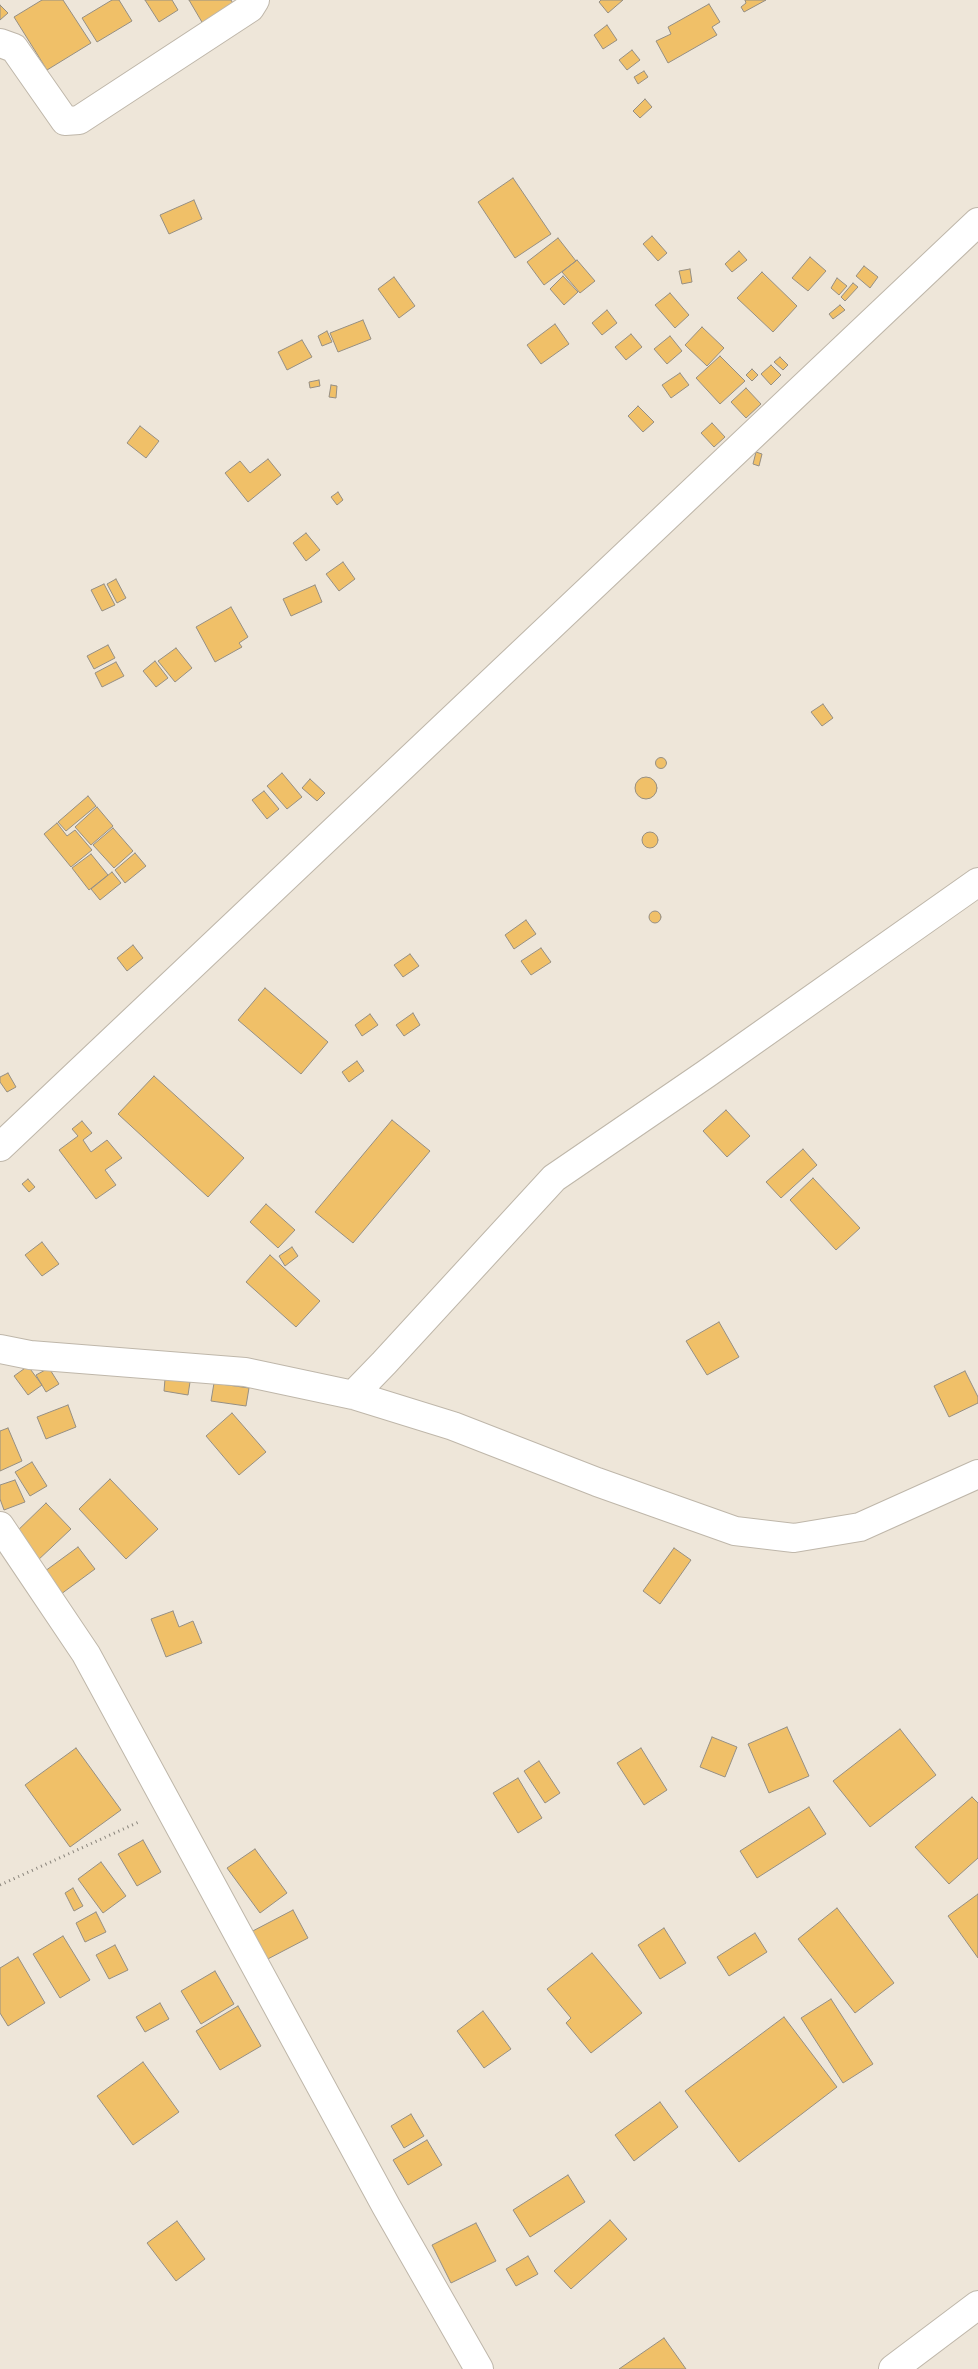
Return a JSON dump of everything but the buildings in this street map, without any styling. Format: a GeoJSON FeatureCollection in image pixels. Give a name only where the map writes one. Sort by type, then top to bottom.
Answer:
{"type":"FeatureCollection","features":[{"type":"Feature","properties":{"kind":"street"},"geometry":{"type":"LineString","coordinates":[[0,43],[14,48],[65,121],[79,120],[250,8],[255,0]]}},
{"type":"Feature","properties":{"kind":"street"},"geometry":{"type":"LineString","coordinates":[[0,1147],[978,222]]}},
{"type":"Feature","properties":{"kind":"street"},"geometry":{"type":"LineString","coordinates":[[353,1394],[384,1363],[554,1178],[706,1074],[978,882]]}},
{"type":"Feature","properties":{"kind":"street"},"geometry":{"type":"LineString","coordinates":[[0,1349],[30,1355],[245,1372],[353,1394],[453,1426],[597,1482],[735,1531],[794,1538],[860,1527],[978,1474]]}},
{"type":"Feature","properties":{"kind":"street"},"geometry":{"type":"LineString","coordinates":[[0,1526],[86,1654],[386,2206],[478,2369]]}},
{"type":"Feature","properties":{"kind":"street"},"geometry":{"type":"LineString","coordinates":[[894,2369],[978,2305]]}},
{"type":"Feature","properties":{"kind":"path"},"geometry":{"type":"LineString","coordinates":[[0,1885],[170,1808]]}}]}
